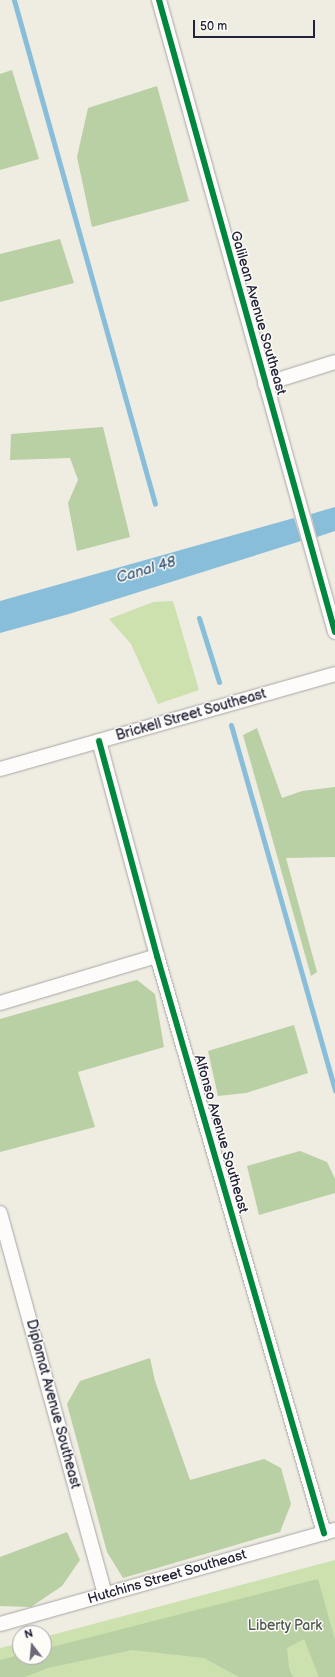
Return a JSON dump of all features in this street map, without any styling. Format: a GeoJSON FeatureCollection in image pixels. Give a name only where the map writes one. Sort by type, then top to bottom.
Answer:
{"type":"FeatureCollection","features":[{"type":"Feature","properties":{"kind":"street","name":"Galilean Avenue Southeast"},"geometry":{"type":"LineString","coordinates":[[159,0],[335,632]]}},
{"type":"Feature","properties":{"kind":"street"},"geometry":{"type":"LineString","coordinates":[[265,384],[335,362]]}},
{"type":"Feature","properties":{"kind":"street","name":"Brickell Street Southeast"},"geometry":{"type":"LineString","coordinates":[[0,769],[335,674]]}},
{"type":"Feature","properties":{"kind":"street","name":"Alfonso Avenue Southeast"},"geometry":{"type":"LineString","coordinates":[[99,741],[157,956],[329,1532]]}},
{"type":"Feature","properties":{"kind":"street"},"geometry":{"type":"LineString","coordinates":[[0,1003],[157,956]]}},
{"type":"Feature","properties":{"kind":"street","name":"Diplomat Avenue Southeast"},"geometry":{"type":"LineString","coordinates":[[0,1213],[105,1594]]}},
{"type":"Feature","properties":{"kind":"street","name":"Hutchins Street Southeast"},"geometry":{"type":"LineString","coordinates":[[0,1624],[329,1532]]}},
{"type":"Feature","properties":{"kind":"green space"},"geometry":{"type":"Polygon","coordinates":[[[12,70],[39,159],[0,170],[0,74],[12,70]]]}},
{"type":"Feature","properties":{"kind":"green space"},"geometry":{"type":"Polygon","coordinates":[[[157,86],[189,201],[92,227],[77,157],[88,108],[157,86]]]}},
{"type":"Feature","properties":{"kind":"green space"},"geometry":{"type":"Polygon","coordinates":[[[60,239],[74,283],[0,302],[0,254],[60,239]]]}},
{"type":"Feature","properties":{"kind":"green space"},"geometry":{"type":"Polygon","coordinates":[[[103,427],[130,537],[77,551],[68,503],[78,480],[70,458],[10,460],[11,434],[103,427]]]}},
{"type":"Feature","properties":{"kind":"green space"},"geometry":{"type":"Polygon","coordinates":[[[173,601],[199,690],[158,704],[131,644],[109,619],[153,602],[173,601]]]}},
{"type":"Feature","properties":{"kind":"green space"},"geometry":{"type":"Polygon","coordinates":[[[257,728],[282,798],[302,791],[335,787],[335,857],[286,858],[317,972],[311,976],[243,735],[257,728]]]}},
{"type":"Feature","properties":{"kind":"green space"},"geometry":{"type":"Polygon","coordinates":[[[137,980],[155,994],[164,1047],[78,1072],[95,1127],[0,1152],[0,1019],[137,980]]]}},
{"type":"Feature","properties":{"kind":"green space"},"geometry":{"type":"Polygon","coordinates":[[[294,1025],[308,1073],[246,1093],[218,1096],[208,1051],[294,1025]]]}},
{"type":"Feature","properties":{"kind":"green space"},"geometry":{"type":"Polygon","coordinates":[[[300,1151],[327,1162],[335,1179],[335,1193],[259,1215],[247,1166],[300,1151]]]}},
{"type":"Feature","properties":{"kind":"green space"},"geometry":{"type":"Polygon","coordinates":[[[150,1358],[155,1381],[190,1480],[264,1459],[281,1468],[291,1504],[280,1532],[123,1578],[107,1552],[67,1404],[80,1381],[150,1358]]]}},
{"type":"Feature","properties":{"kind":"green space"},"geometry":{"type":"Polygon","coordinates":[[[67,1532],[80,1560],[62,1586],[31,1607],[0,1606],[0,1557],[67,1532]]]}},
{"type":"Feature","properties":{"kind":"green space","name":"Liberty Park"},"geometry":{"type":"Polygon","coordinates":[[[335,1560],[335,1677],[0,1677],[0,1648],[12,1645],[12,1665],[52,1665],[52,1635],[335,1560]]]}},
{"type":"Feature","properties":{"kind":"green space","name":"Liberty Park"},"geometry":{"type":"Polygon","coordinates":[[[318,1579],[335,1640],[335,1677],[319,1677],[304,1639],[287,1648],[289,1668],[293,1677],[239,1677],[204,1658],[132,1650],[48,1668],[25,1677],[0,1677],[0,1660],[12,1657],[12,1665],[52,1665],[52,1647],[318,1579]]]}},
{"type":"Feature","properties":{"kind":"water"},"geometry":{"type":"Polygon","coordinates":[[[335,507],[335,531],[317,537],[311,514],[335,507]]]}},
{"type":"Feature","properties":{"kind":"water","name":"Canal 48"},"geometry":{"type":"Polygon","coordinates":[[[294,518],[301,541],[69,614],[0,633],[0,601],[294,518]]]}},
{"type":"Feature","properties":{"kind":"waterway"},"geometry":{"type":"LineString","coordinates":[[14,0],[155,504]]}},
{"type":"Feature","properties":{"kind":"waterway"},"geometry":{"type":"LineString","coordinates":[[199,618],[219,682]]}},
{"type":"Feature","properties":{"kind":"waterway"},"geometry":{"type":"LineString","coordinates":[[231,725],[335,1090]]}},
{"type":"Feature","properties":{"kind":"cycle path"},"geometry":{"type":"LineString","coordinates":[[159,0],[335,632]]}},
{"type":"Feature","properties":{"kind":"cycle path"},"geometry":{"type":"LineString","coordinates":[[99,741],[157,956],[324,1533]]}}]}
